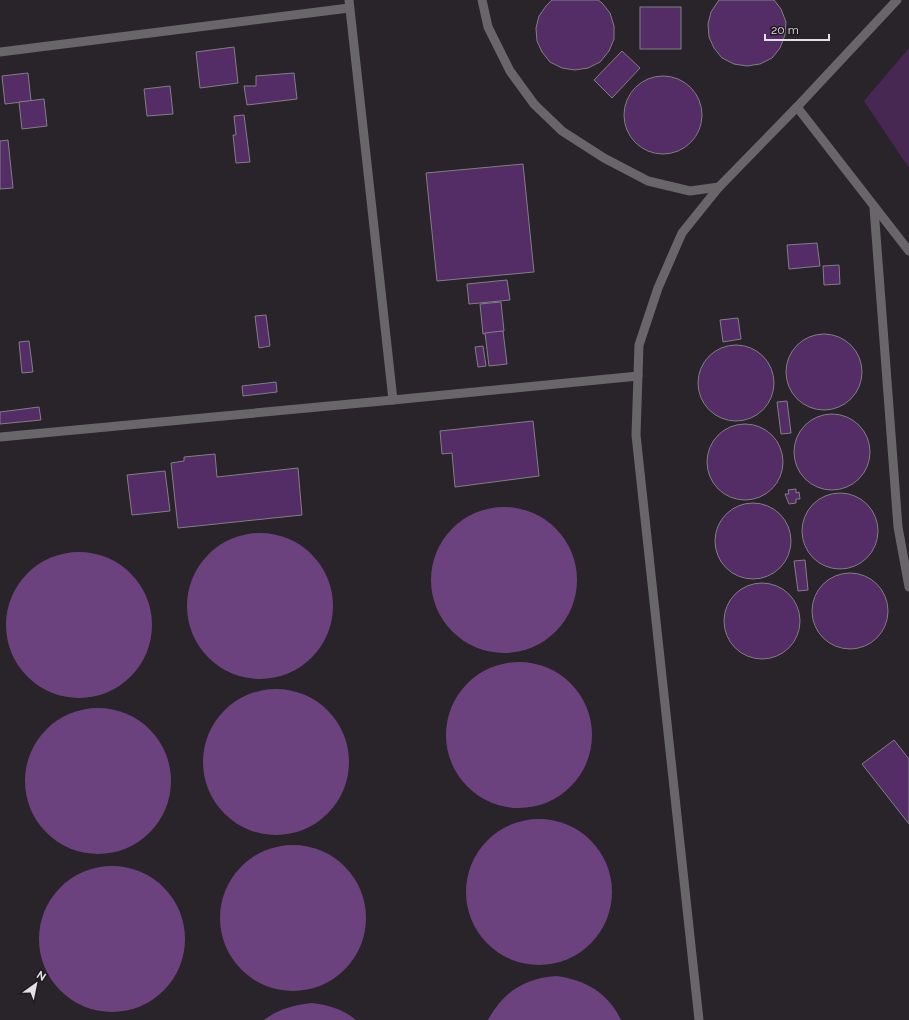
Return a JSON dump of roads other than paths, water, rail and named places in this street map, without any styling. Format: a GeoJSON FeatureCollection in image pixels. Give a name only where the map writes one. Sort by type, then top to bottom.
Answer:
{"type":"FeatureCollection","features":[{"type":"Feature","properties":{"kind":"lane"},"geometry":{"type":"LineString","coordinates":[[482,0],[488,27],[510,71],[534,104],[562,131],[604,158],[648,181],[690,191],[719,187]]}},
{"type":"Feature","properties":{"kind":"lane"},"geometry":{"type":"LineString","coordinates":[[699,1020],[636,435],[640,345],[658,288],[682,233],[719,187],[797,107],[897,0]]}},
{"type":"Feature","properties":{"kind":"lane"},"geometry":{"type":"LineString","coordinates":[[0,52],[349,4],[393,400]]}},
{"type":"Feature","properties":{"kind":"lane"},"geometry":{"type":"LineString","coordinates":[[797,107],[874,208],[909,251]]}},
{"type":"Feature","properties":{"kind":"lane"},"geometry":{"type":"LineString","coordinates":[[874,208],[898,527],[909,587]]}},
{"type":"Feature","properties":{"kind":"lane"},"geometry":{"type":"LineString","coordinates":[[0,438],[638,376]]}}]}
